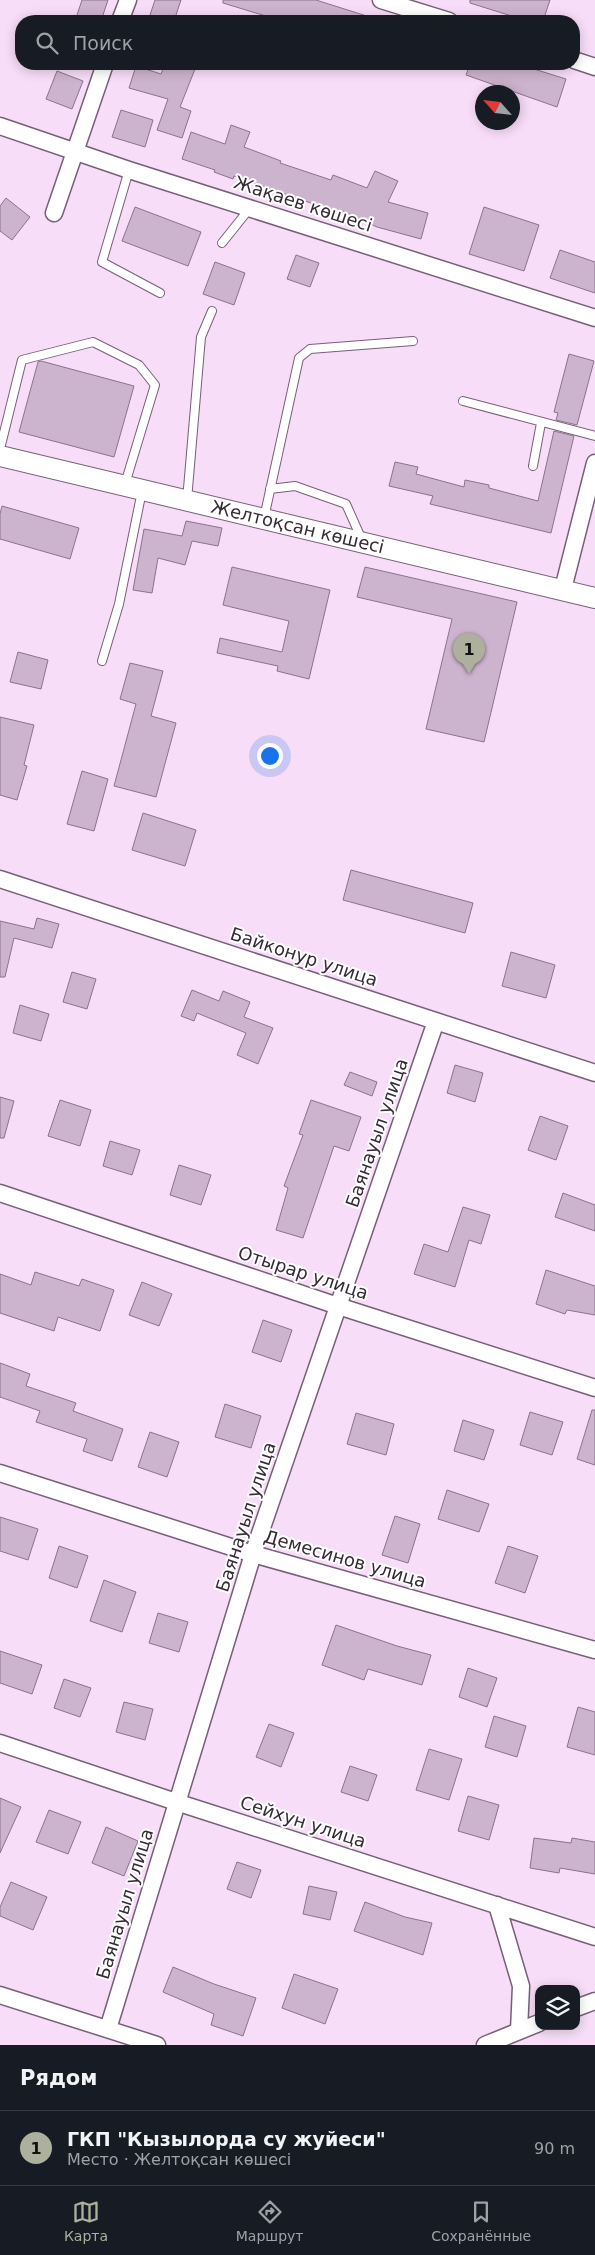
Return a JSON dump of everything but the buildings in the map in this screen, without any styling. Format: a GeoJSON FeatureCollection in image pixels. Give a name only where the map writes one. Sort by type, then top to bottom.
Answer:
{"type":"FeatureCollection","features":[{"type":"Feature","properties":{"kind":"street"},"geometry":{"type":"LineString","coordinates":[[122,15],[128,0]]}},
{"type":"Feature","properties":{"kind":"street"},"geometry":{"type":"LineString","coordinates":[[381,0],[430,15]]}},
{"type":"Feature","properties":{"kind":"street"},"geometry":{"type":"LineString","coordinates":[[580,62],[595,67]]}},
{"type":"Feature","properties":{"kind":"street"},"geometry":{"type":"LineString","coordinates":[[54,213],[103,70]]}},
{"type":"Feature","properties":{"kind":"street","name":"Жақаев көшесі"},"geometry":{"type":"LineString","coordinates":[[0,126],[129,170],[595,318]]}},
{"type":"Feature","properties":{"kind":"street","name":"Желтоқсан көшесі"},"geometry":{"type":"LineString","coordinates":[[0,456],[595,598]]}},
{"type":"Feature","properties":{"kind":"street"},"geometry":{"type":"LineString","coordinates":[[563,589],[595,462]]}},
{"type":"Feature","properties":{"kind":"street","name":"Байконур улица"},"geometry":{"type":"LineString","coordinates":[[0,879],[595,1073]]}},
{"type":"Feature","properties":{"kind":"street","name":"Баянауыл улица"},"geometry":{"type":"LineString","coordinates":[[108,2029],[253,1554],[436,1021]]}},
{"type":"Feature","properties":{"kind":"street","name":"Отырар улица"},"geometry":{"type":"LineString","coordinates":[[0,1193],[338,1306],[595,1388]]}},
{"type":"Feature","properties":{"kind":"street","name":"Демесинов улица"},"geometry":{"type":"LineString","coordinates":[[0,1473],[253,1554],[595,1650]]}},
{"type":"Feature","properties":{"kind":"street","name":"Сейхун улица"},"geometry":{"type":"LineString","coordinates":[[0,1742],[176,1802],[595,1938]]}},
{"type":"Feature","properties":{"kind":"street"},"geometry":{"type":"LineString","coordinates":[[497,1905],[521,1986],[518,2031]]}},
{"type":"Feature","properties":{"kind":"street"},"geometry":{"type":"LineString","coordinates":[[0,1995],[157,2045]]}},
{"type":"Feature","properties":{"kind":"street"},"geometry":{"type":"LineString","coordinates":[[580,2007],[595,2001]]}},
{"type":"Feature","properties":{"kind":"street"},"geometry":{"type":"LineString","coordinates":[[485,2045],[535,2025]]}},
{"type":"Feature","properties":{"kind":"lane"},"geometry":{"type":"LineString","coordinates":[[129,170],[102,262],[160,293]]}},
{"type":"Feature","properties":{"kind":"lane"},"geometry":{"type":"LineString","coordinates":[[222,243],[250,208]]}},
{"type":"Feature","properties":{"kind":"lane"},"geometry":{"type":"LineString","coordinates":[[187,500],[201,336],[212,311]]}},
{"type":"Feature","properties":{"kind":"lane"},"geometry":{"type":"LineString","coordinates":[[264,518],[299,358],[310,349],[413,341]]}},
{"type":"Feature","properties":{"kind":"lane"},"geometry":{"type":"LineString","coordinates":[[0,449],[22,360],[93,342],[138,365],[155,384],[134,487],[120,604],[102,661]]}},
{"type":"Feature","properties":{"kind":"lane"},"geometry":{"type":"LineString","coordinates":[[463,401],[595,436]]}},
{"type":"Feature","properties":{"kind":"lane"},"geometry":{"type":"LineString","coordinates":[[534,466],[541,423]]}},
{"type":"Feature","properties":{"kind":"lane"},"geometry":{"type":"LineString","coordinates":[[270,488],[295,486],[346,504],[362,542]]}},
{"type":"Feature","properties":{"kind":"place","name":"ГКП \"Кызылорда су жуйеси\""},"geometry":{"type":"Point","coordinates":[469,674]}}]}
